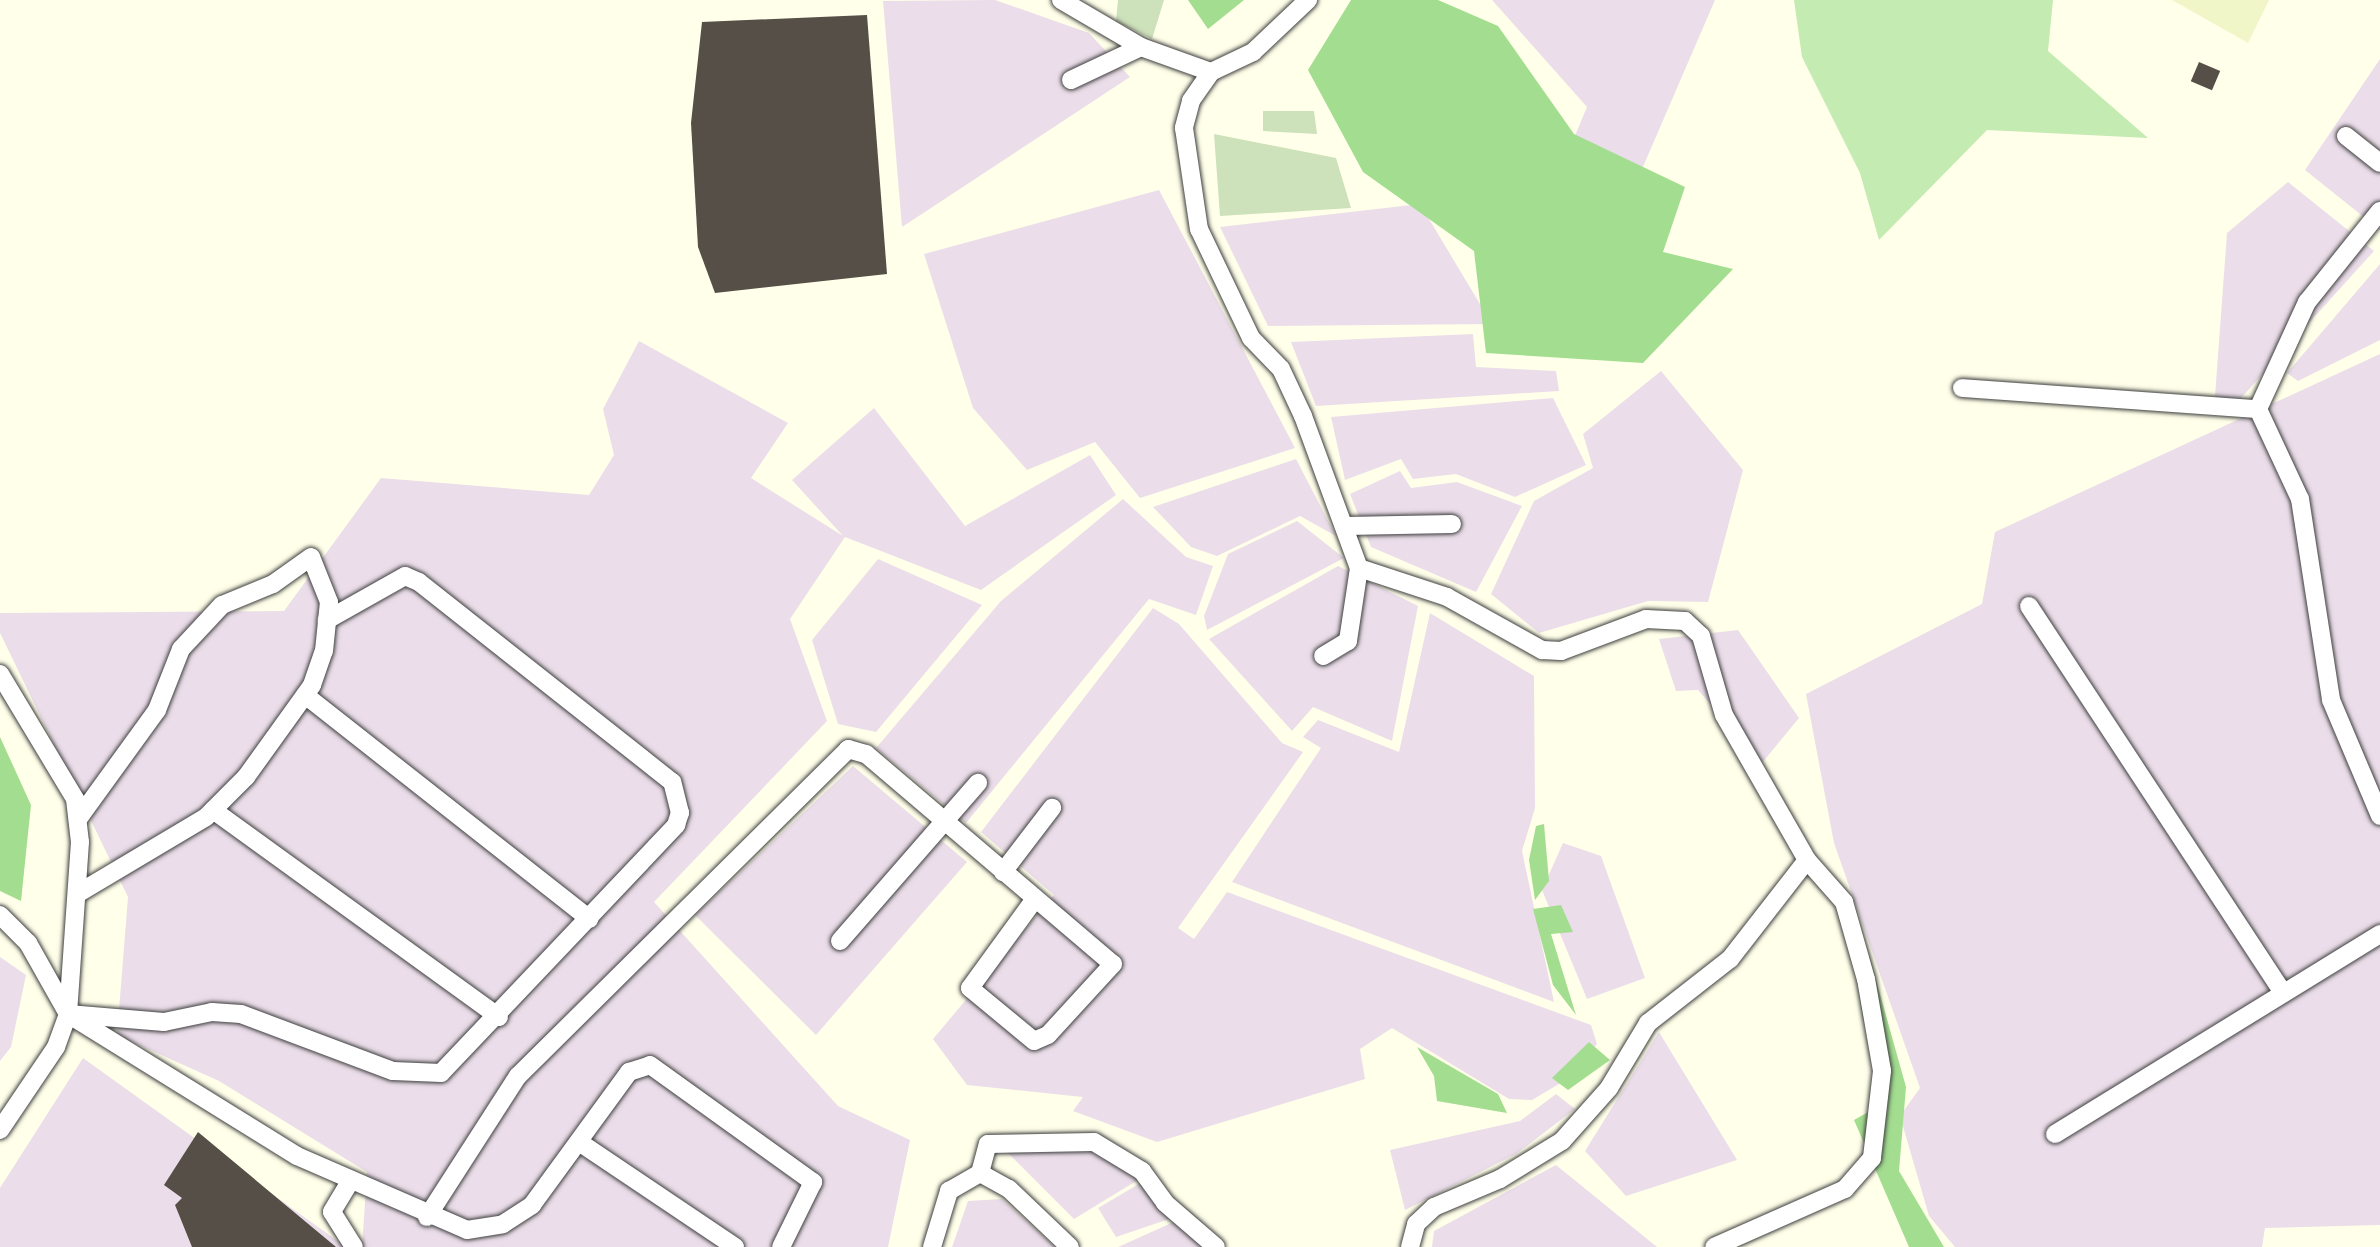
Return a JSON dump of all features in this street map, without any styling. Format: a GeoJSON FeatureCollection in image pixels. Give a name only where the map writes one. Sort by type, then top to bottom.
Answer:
{"type":"FeatureCollection","features":[{"type":"Feature","properties":{"kind":"street"},"geometry":{"type":"LineString","coordinates":[[1061,0],[1141,47],[1211,72]]}},
{"type":"Feature","properties":{"kind":"street"},"geometry":{"type":"LineString","coordinates":[[1308,0],[1253,52],[1211,72],[1191,101],[1184,128],[1199,229],[1251,338],[1281,369],[1346,526],[1359,568],[1348,641],[1323,656]]}},
{"type":"Feature","properties":{"kind":"street"},"geometry":{"type":"LineString","coordinates":[[1071,80],[1141,47]]}},
{"type":"Feature","properties":{"kind":"street"},"geometry":{"type":"LineString","coordinates":[[2346,136],[2380,163]]}},
{"type":"Feature","properties":{"kind":"street"},"geometry":{"type":"LineString","coordinates":[[2380,211],[2307,302],[2258,409],[2300,499],[2331,700],[2380,816]]}},
{"type":"Feature","properties":{"kind":"street"},"geometry":{"type":"LineString","coordinates":[[1962,388],[2258,409]]}},
{"type":"Feature","properties":{"kind":"street"},"geometry":{"type":"LineString","coordinates":[[1346,526],[1452,524]]}},
{"type":"Feature","properties":{"kind":"street"},"geometry":{"type":"LineString","coordinates":[[77,894],[213,810],[246,777],[305,695],[324,651],[329,602],[311,557],[273,584],[222,605],[181,649],[157,710],[78,819]]}},
{"type":"Feature","properties":{"kind":"street"},"geometry":{"type":"LineString","coordinates":[[1359,568],[1447,597],[1542,650],[1561,651],[1646,619],[1685,621],[1701,636],[1724,715],[1807,860],[1844,902],[1866,979],[1882,1071],[1872,1158],[1845,1189],[1714,1247]]}},
{"type":"Feature","properties":{"kind":"street"},"geometry":{"type":"LineString","coordinates":[[68,1014],[164,1022],[212,1012],[241,1014],[393,1071],[428,1076],[455,1064],[676,825],[680,813],[672,782],[419,582],[405,576],[327,620]]}},
{"type":"Feature","properties":{"kind":"street"},"geometry":{"type":"LineString","coordinates":[[2029,606],[2283,993]]}},
{"type":"Feature","properties":{"kind":"street"},"geometry":{"type":"LineString","coordinates":[[0,674],[75,799],[78,819],[77,894],[68,1014],[56,1047],[0,1130]]}},
{"type":"Feature","properties":{"kind":"street"},"geometry":{"type":"LineString","coordinates":[[305,695],[590,919]]}},
{"type":"Feature","properties":{"kind":"street"},"geometry":{"type":"LineString","coordinates":[[427,1217],[518,1076],[848,749],[866,754],[1113,964],[1048,1035],[1034,1041],[970,988],[1035,899]]}},
{"type":"Feature","properties":{"kind":"street"},"geometry":{"type":"LineString","coordinates":[[840,941],[978,783]]}},
{"type":"Feature","properties":{"kind":"street"},"geometry":{"type":"LineString","coordinates":[[1003,872],[1052,808]]}},
{"type":"Feature","properties":{"kind":"street"},"geometry":{"type":"LineString","coordinates":[[213,810],[499,1017]]}},
{"type":"Feature","properties":{"kind":"street"},"geometry":{"type":"LineString","coordinates":[[1410,1247],[1416,1224],[1434,1207],[1500,1179],[1562,1141],[1609,1088],[1648,1023],[1730,959],[1807,860]]}},
{"type":"Feature","properties":{"kind":"street"},"geometry":{"type":"LineString","coordinates":[[0,915],[28,943],[68,1014],[297,1156],[427,1217],[467,1230],[503,1224],[532,1205],[629,1072],[650,1065],[813,1182],[781,1247]]}},
{"type":"Feature","properties":{"kind":"street"},"geometry":{"type":"LineString","coordinates":[[2055,1134],[2380,934]]}},
{"type":"Feature","properties":{"kind":"street"},"geometry":{"type":"LineString","coordinates":[[579,1142],[735,1247]]}},
{"type":"Feature","properties":{"kind":"street"},"geometry":{"type":"LineString","coordinates":[[932,1247],[949,1191],[980,1173],[988,1144],[1094,1142],[1142,1171],[1165,1203],[1216,1247]]}},
{"type":"Feature","properties":{"kind":"street"},"geometry":{"type":"LineString","coordinates":[[980,1173],[1009,1189],[1070,1247]]}},
{"type":"Feature","properties":{"kind":"street"},"geometry":{"type":"LineString","coordinates":[[351,1180],[332,1212],[354,1247]]}},
{"type":"Feature","properties":{"kind":"shaded area"},"geometry":{"type":"Polygon","coordinates":[[[995,0],[1089,33],[1130,77],[902,227],[883,1],[995,0]]]}},
{"type":"Feature","properties":{"kind":"shaded area"},"geometry":{"type":"Polygon","coordinates":[[[1492,0],[1715,0],[1636,183],[1569,150],[1587,107],[1492,0]]]}},
{"type":"Feature","properties":{"kind":"shaded area"},"geometry":{"type":"Polygon","coordinates":[[[2380,59],[2380,230],[2305,170],[2380,59]]]}},
{"type":"Feature","properties":{"kind":"shaded area"},"geometry":{"type":"Polygon","coordinates":[[[2288,182],[2374,251],[2232,408],[2215,396],[2227,233],[2288,182]]]}},
{"type":"Feature","properties":{"kind":"shaded area"},"geometry":{"type":"Polygon","coordinates":[[[1159,190],[1295,448],[1140,498],[1095,442],[1027,470],[973,408],[924,254],[1159,190]]]}},
{"type":"Feature","properties":{"kind":"shaded area"},"geometry":{"type":"Polygon","coordinates":[[[1420,204],[1492,324],[1268,326],[1220,227],[1420,204]]]}},
{"type":"Feature","properties":{"kind":"shaded area"},"geometry":{"type":"Polygon","coordinates":[[[2380,264],[2380,340],[2298,381],[2287,373],[2380,264]]]}},
{"type":"Feature","properties":{"kind":"shaded area"},"geometry":{"type":"Polygon","coordinates":[[[1473,334],[1476,367],[1556,371],[1559,391],[1316,406],[1291,342],[1473,334]]]}},
{"type":"Feature","properties":{"kind":"shaded area"},"geometry":{"type":"Polygon","coordinates":[[[639,341],[788,423],[751,478],[843,536],[792,480],[874,408],[965,526],[1090,455],[1116,495],[981,590],[845,537],[790,619],[827,721],[654,902],[838,1106],[910,1140],[888,1247],[362,1247],[367,1172],[219,1081],[117,1035],[128,897],[0,633],[0,613],[284,611],[381,478],[589,495],[614,455],[603,409],[639,341]]]}},
{"type":"Feature","properties":{"kind":"shaded area"},"geometry":{"type":"Polygon","coordinates":[[[2380,354],[2380,1225],[2265,1228],[2262,1247],[1955,1247],[1929,1216],[1900,1116],[1920,1088],[1834,843],[1806,694],[1982,604],[1995,532],[2380,354]]]}},
{"type":"Feature","properties":{"kind":"shaded area"},"geometry":{"type":"Polygon","coordinates":[[[1661,371],[1743,470],[1708,602],[1648,601],[1539,633],[1491,594],[1534,501],[1593,468],[1583,434],[1661,371]]]}},
{"type":"Feature","properties":{"kind":"shaded area"},"geometry":{"type":"Polygon","coordinates":[[[1553,398],[1586,465],[1515,497],[1456,474],[1413,479],[1401,459],[1345,480],[1331,417],[1553,398]]]}},
{"type":"Feature","properties":{"kind":"shaded area"},"geometry":{"type":"Polygon","coordinates":[[[1296,459],[1336,536],[1300,516],[1217,556],[1191,547],[1153,507],[1296,459]]]}},
{"type":"Feature","properties":{"kind":"shaded area"},"geometry":{"type":"Polygon","coordinates":[[[1400,471],[1411,488],[1457,482],[1522,506],[1476,592],[1371,547],[1350,494],[1400,471]]]}},
{"type":"Feature","properties":{"kind":"shaded area"},"geometry":{"type":"Polygon","coordinates":[[[1123,499],[1186,557],[1213,566],[1196,615],[1149,599],[966,823],[876,748],[1001,601],[1123,499]]]}},
{"type":"Feature","properties":{"kind":"shaded area"},"geometry":{"type":"Polygon","coordinates":[[[1297,521],[1344,558],[1207,630],[1204,616],[1228,554],[1297,521]]]}},
{"type":"Feature","properties":{"kind":"shaded area"},"geometry":{"type":"Polygon","coordinates":[[[878,559],[982,605],[876,732],[838,724],[812,640],[878,559]]]}},
{"type":"Feature","properties":{"kind":"shaded area"},"geometry":{"type":"Polygon","coordinates":[[[1338,566],[1418,606],[1392,741],[1313,707],[1292,731],[1209,639],[1338,566]]]}},
{"type":"Feature","properties":{"kind":"shaded area"},"geometry":{"type":"Polygon","coordinates":[[[1153,608],[1179,624],[1282,743],[1303,752],[1178,928],[1194,939],[1227,892],[1591,1025],[1597,1044],[1569,1078],[1532,1100],[1509,1099],[1392,1028],[1360,1049],[1365,1079],[1157,1142],[1073,1111],[1083,1097],[967,1085],[933,1039],[1054,895],[981,832],[1153,608]]]}},
{"type":"Feature","properties":{"kind":"shaded area"},"geometry":{"type":"Polygon","coordinates":[[[1430,613],[1534,676],[1535,808],[1522,851],[1554,1002],[1232,882],[1321,748],[1303,737],[1318,720],[1399,752],[1430,613]]]}},
{"type":"Feature","properties":{"kind":"shaded area"},"geometry":{"type":"Polygon","coordinates":[[[1738,630],[1799,718],[1762,763],[1698,690],[1676,691],[1659,639],[1738,630]]]}},
{"type":"Feature","properties":{"kind":"shaded area"},"geometry":{"type":"Polygon","coordinates":[[[853,766],[967,862],[816,1035],[695,915],[853,766]]]}},
{"type":"Feature","properties":{"kind":"shaded area"},"geometry":{"type":"Polygon","coordinates":[[[1563,843],[1601,856],[1645,978],[1587,999],[1542,890],[1563,843]]]}},
{"type":"Feature","properties":{"kind":"shaded area"},"geometry":{"type":"Polygon","coordinates":[[[0,957],[26,975],[11,1047],[0,1061],[0,957]]]}},
{"type":"Feature","properties":{"kind":"shaded area"},"geometry":{"type":"Polygon","coordinates":[[[1659,1032],[1737,1160],[1626,1196],[1585,1151],[1659,1032]]]}},
{"type":"Feature","properties":{"kind":"shaded area"},"geometry":{"type":"Polygon","coordinates":[[[83,1058],[346,1247],[0,1247],[0,1188],[83,1058]]]}},
{"type":"Feature","properties":{"kind":"shaded area"},"geometry":{"type":"Polygon","coordinates":[[[1556,1094],[1575,1109],[1516,1154],[1405,1210],[1390,1150],[1520,1121],[1556,1094]]]}},
{"type":"Feature","properties":{"kind":"shaded area"},"geometry":{"type":"Polygon","coordinates":[[[1080,1134],[1138,1180],[1074,1219],[1007,1152],[1080,1134]]]}},
{"type":"Feature","properties":{"kind":"shaded area"},"geometry":{"type":"Polygon","coordinates":[[[1556,1165],[1657,1247],[1432,1247],[1434,1231],[1556,1165]]]}},
{"type":"Feature","properties":{"kind":"shaded area"},"geometry":{"type":"Polygon","coordinates":[[[1144,1181],[1172,1218],[1116,1237],[1098,1208],[1144,1181]]]}},
{"type":"Feature","properties":{"kind":"shaded area"},"geometry":{"type":"Polygon","coordinates":[[[1002,1199],[1055,1247],[952,1247],[968,1201],[1002,1199]]]}},
{"type":"Feature","properties":{"kind":"shaded area"},"geometry":{"type":"Polygon","coordinates":[[[1176,1221],[1203,1247],[1118,1247],[1176,1221]]]}},
{"type":"Feature","properties":{"kind":"green space"},"geometry":{"type":"Polygon","coordinates":[[[1118,0],[1164,0],[1152,39],[1116,21],[1118,0]]]}},
{"type":"Feature","properties":{"kind":"green space"},"geometry":{"type":"Polygon","coordinates":[[[1188,0],[1244,0],[1208,29],[1188,0]]]}},
{"type":"Feature","properties":{"kind":"green space"},"geometry":{"type":"Polygon","coordinates":[[[1351,0],[1438,0],[1498,26],[1574,134],[1685,187],[1663,252],[1733,269],[1643,363],[1486,353],[1474,251],[1363,172],[1308,70],[1351,0]]]}},
{"type":"Feature","properties":{"kind":"green space"},"geometry":{"type":"Polygon","coordinates":[[[1794,0],[2053,0],[2048,51],[2148,138],[1987,130],[1879,240],[1860,173],[1802,57],[1794,0]]]}},
{"type":"Feature","properties":{"kind":"green space"},"geometry":{"type":"Polygon","coordinates":[[[2172,0],[2269,0],[2248,43],[2172,0]]]}},
{"type":"Feature","properties":{"kind":"green space"},"geometry":{"type":"Polygon","coordinates":[[[1263,111],[1314,111],[1317,134],[1263,131],[1263,111]]]}},
{"type":"Feature","properties":{"kind":"green space"},"geometry":{"type":"Polygon","coordinates":[[[1214,134],[1336,158],[1351,208],[1220,216],[1214,134]]]}},
{"type":"Feature","properties":{"kind":"green space"},"geometry":{"type":"Polygon","coordinates":[[[0,737],[31,805],[21,901],[0,891],[0,737]]]}},
{"type":"Feature","properties":{"kind":"green space"},"geometry":{"type":"Polygon","coordinates":[[[1544,824],[1549,881],[1535,900],[1529,860],[1536,826],[1544,824]]]}},
{"type":"Feature","properties":{"kind":"green space"},"geometry":{"type":"Polygon","coordinates":[[[1843,889],[1871,962],[1906,1087],[1899,1171],[1944,1247],[1909,1247],[1854,1120],[1888,1101],[1863,1019],[1843,889]]]}},
{"type":"Feature","properties":{"kind":"green space"},"geometry":{"type":"Polygon","coordinates":[[[1561,905],[1573,932],[1551,934],[1576,1015],[1553,985],[1533,909],[1561,905]]]}},
{"type":"Feature","properties":{"kind":"green space"},"geometry":{"type":"Polygon","coordinates":[[[1589,1042],[1610,1060],[1568,1090],[1552,1078],[1589,1042]]]}},
{"type":"Feature","properties":{"kind":"green space"},"geometry":{"type":"Polygon","coordinates":[[[1417,1047],[1498,1094],[1507,1113],[1437,1101],[1434,1076],[1417,1047]]]}},
{"type":"Feature","properties":{"kind":"building"},"geometry":{"type":"Polygon","coordinates":[[[867,15],[887,274],[715,293],[698,247],[691,123],[702,22],[867,15]]]}},
{"type":"Feature","properties":{"kind":"building"},"geometry":{"type":"Polygon","coordinates":[[[2199,62],[2220,71],[2212,90],[2191,81],[2199,62]]]}},
{"type":"Feature","properties":{"kind":"building"},"geometry":{"type":"Polygon","coordinates":[[[198,1132],[336,1247],[192,1247],[175,1205],[182,1198],[164,1185],[198,1132]]]}}]}
